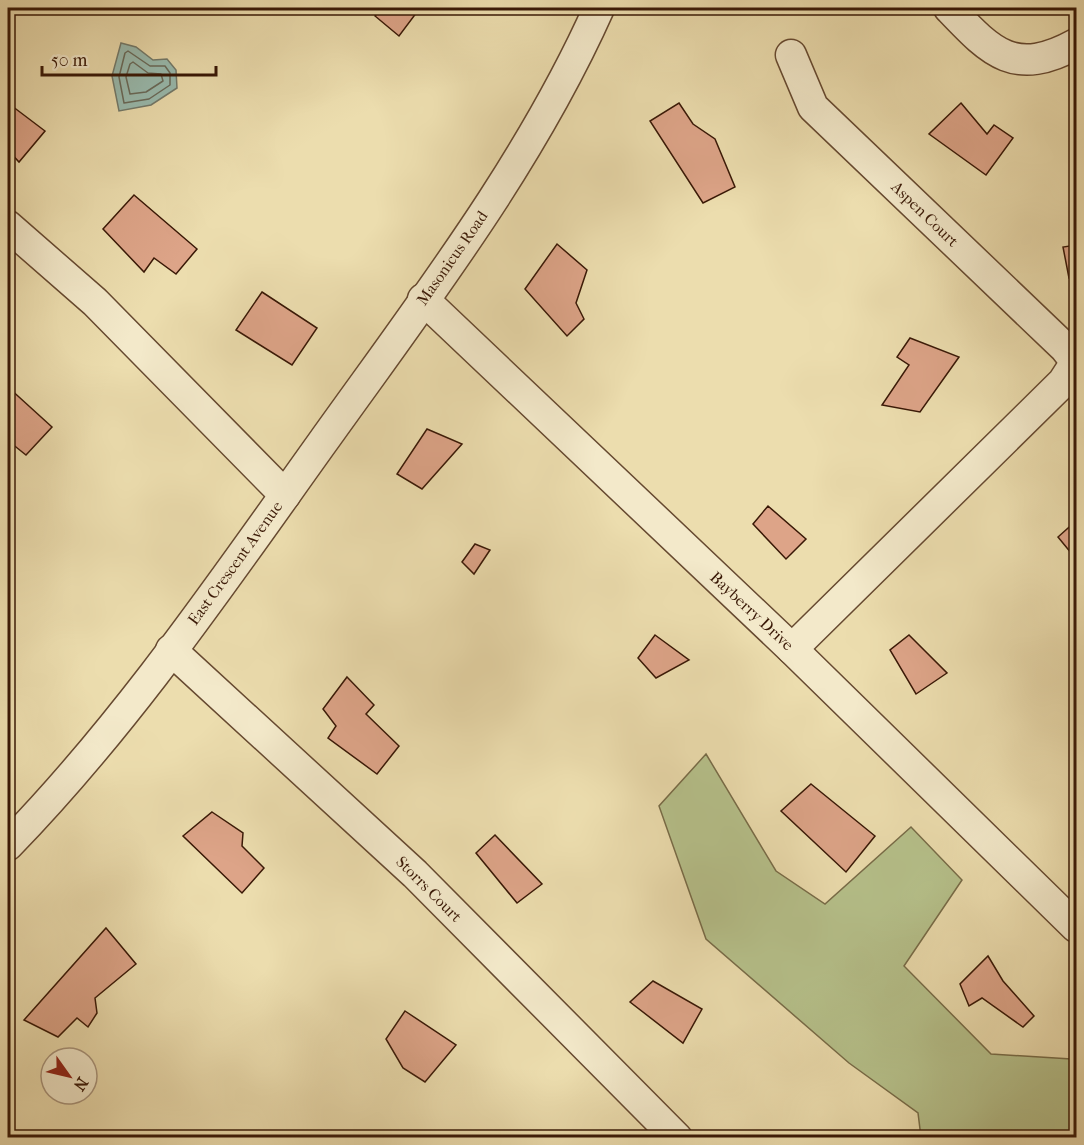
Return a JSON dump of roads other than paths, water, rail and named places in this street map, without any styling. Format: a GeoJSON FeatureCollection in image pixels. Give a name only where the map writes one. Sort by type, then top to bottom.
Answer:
{"type":"FeatureCollection","features":[{"type":"Feature","properties":{"kind":"street","name":"Masonicus Road"},"geometry":{"type":"LineString","coordinates":[[285,495],[503,184],[541,125],[599,8]]}},
{"type":"Feature","properties":{"kind":"street"},"geometry":{"type":"LineString","coordinates":[[948,8],[984,45],[1007,58],[1038,60],[1077,44]]}},
{"type":"Feature","properties":{"kind":"street","name":"Aspen Court"},"geometry":{"type":"LineString","coordinates":[[792,55],[813,106],[1065,348],[1076,362],[1063,382],[792,649]]}},
{"type":"Feature","properties":{"kind":"street","name":"East Crescent Avenue"},"geometry":{"type":"LineString","coordinates":[[8,226],[95,302],[285,495],[171,650],[86,759],[8,845]]}},
{"type":"Feature","properties":{"kind":"street","name":"Bayberry Drive"},"geometry":{"type":"LineString","coordinates":[[423,299],[792,649],[1077,927]]}},
{"type":"Feature","properties":{"kind":"street","name":"Storrs Court"},"geometry":{"type":"LineString","coordinates":[[171,650],[415,874],[676,1137]]}},
{"type":"Feature","properties":{"kind":"water"},"geometry":{"type":"Polygon","coordinates":[[[121,43],[136,47],[153,60],[167,59],[176,70],[177,88],[151,105],[119,111],[112,76],[121,43]]]}}]}
